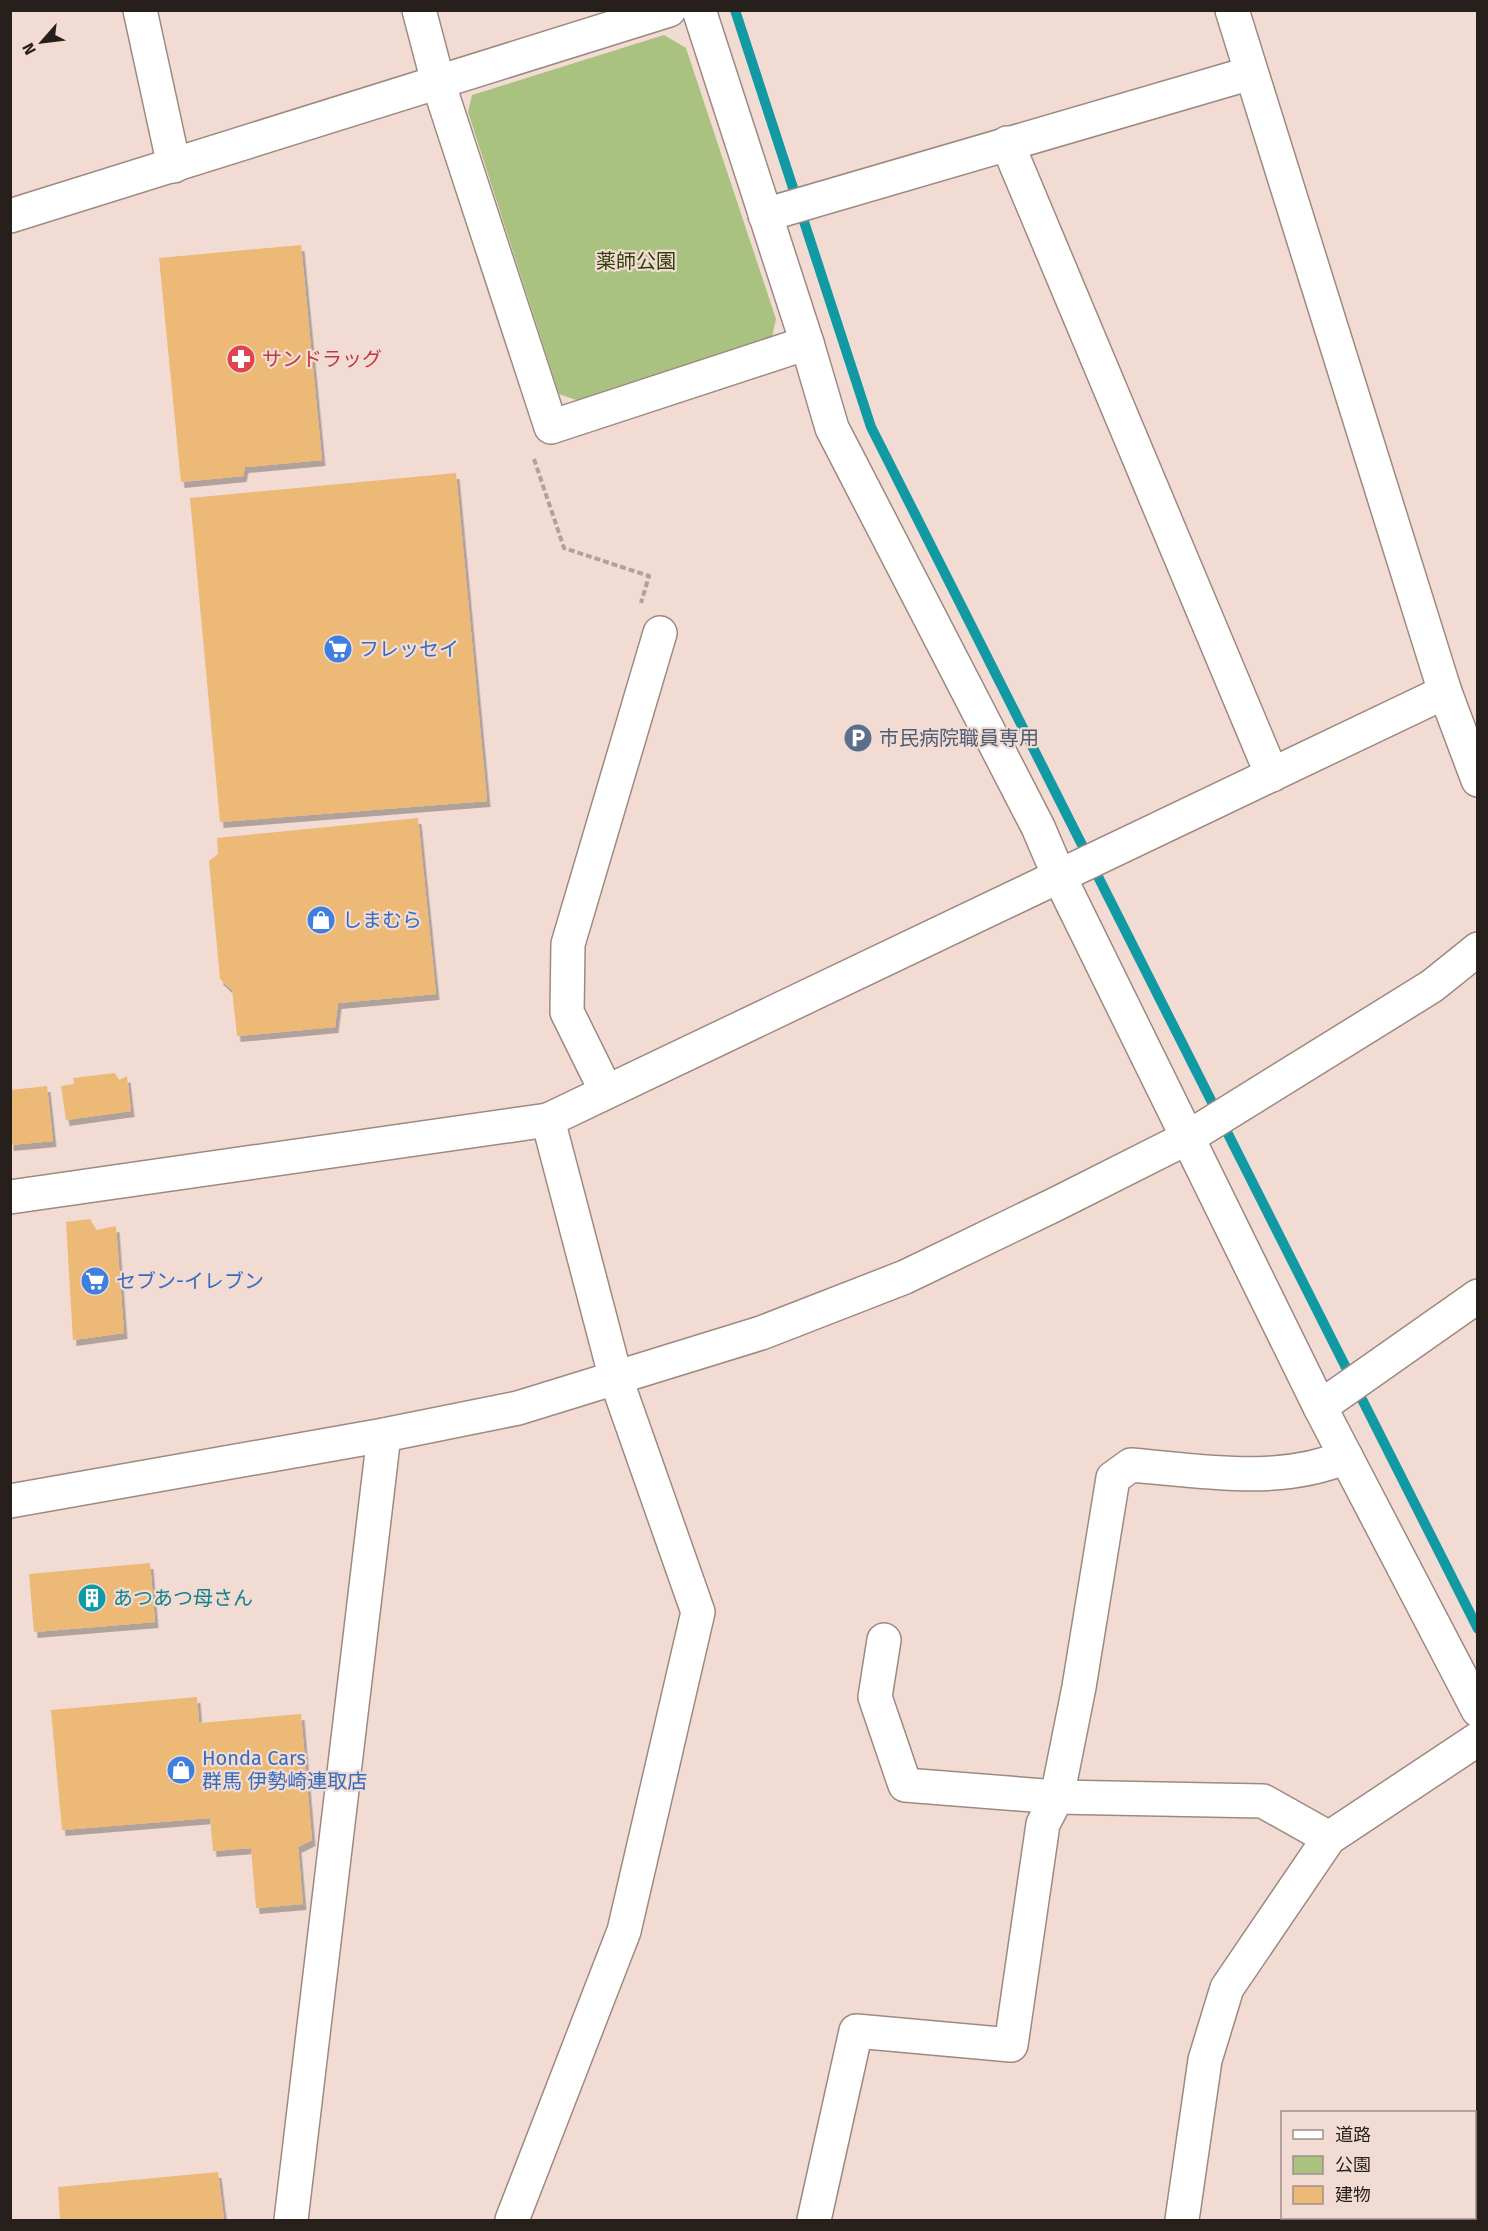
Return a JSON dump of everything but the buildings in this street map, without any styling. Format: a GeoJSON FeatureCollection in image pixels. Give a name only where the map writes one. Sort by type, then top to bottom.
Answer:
{"type":"FeatureCollection","features":[{"type":"Feature","properties":{"kind":"street"},"geometry":{"type":"LineString","coordinates":[[140,10],[174,166]]}},
{"type":"Feature","properties":{"kind":"street"},"geometry":{"type":"LineString","coordinates":[[419,10],[438,82],[551,427],[807,343]]}},
{"type":"Feature","properties":{"kind":"street"},"geometry":{"type":"LineString","coordinates":[[10,216],[669,10]]}},
{"type":"Feature","properties":{"kind":"street"},"geometry":{"type":"LineString","coordinates":[[699,10],[807,343],[832,428],[1038,827],[1059,876],[1320,1407],[1478,1710]]}},
{"type":"Feature","properties":{"kind":"street"},"geometry":{"type":"LineString","coordinates":[[1232,10],[1445,692],[1478,780]]}},
{"type":"Feature","properties":{"kind":"street"},"geometry":{"type":"LineString","coordinates":[[765,215],[1251,73]]}},
{"type":"Feature","properties":{"kind":"street"},"geometry":{"type":"LineString","coordinates":[[1007,143],[1272,775]]}},
{"type":"Feature","properties":{"kind":"street"},"geometry":{"type":"LineString","coordinates":[[606,1091],[567,1012],[568,944],[660,633]]}},
{"type":"Feature","properties":{"kind":"street"},"geometry":{"type":"LineString","coordinates":[[10,1197],[444,1136],[548,1119],[1445,692]]}},
{"type":"Feature","properties":{"kind":"street"},"geometry":{"type":"LineString","coordinates":[[10,1501],[384,1435],[518,1408],[762,1333],[905,1277],[1187,1138],[1432,986],[1478,949]]}},
{"type":"Feature","properties":{"kind":"street"},"geometry":{"type":"LineString","coordinates":[[512,2220],[624,1931],[698,1612],[616,1379],[548,1119]]}},
{"type":"Feature","properties":{"kind":"street"},"geometry":{"type":"LineString","coordinates":[[1320,1407],[1478,1296]]}},
{"type":"Feature","properties":{"kind":"street"},"geometry":{"type":"LineString","coordinates":[[291,2220],[384,1435]]}},
{"type":"Feature","properties":{"kind":"street"},"geometry":{"type":"LineString","coordinates":[[814,2220],[856,2031],[1011,2045],[1043,1824],[1057,1797],[1079,1687],[1113,1478],[1131,1465],[1258,1475],[1323,1467],[1346,1457]]}},
{"type":"Feature","properties":{"kind":"street"},"geometry":{"type":"LineString","coordinates":[[884,1640],[875,1697],[905,1785],[1057,1797],[1263,1801],[1329,1838]]}},
{"type":"Feature","properties":{"kind":"street"},"geometry":{"type":"LineString","coordinates":[[1182,2220],[1205,2060],[1227,1988],[1329,1838],[1478,1739]]}},
{"type":"Feature","properties":{"kind":"path"},"geometry":{"type":"LineString","coordinates":[[551,427],[532,453],[564,548],[649,576],[635,620],[660,633]]}},
{"type":"Feature","properties":{"kind":"green space","name":"薬師公園"},"geometry":{"type":"Polygon","coordinates":[[[664,35],[686,48],[776,319],[772,337],[579,401],[559,394],[468,112],[472,95],[664,35]]]}},
{"type":"Feature","properties":{"kind":"waterway"},"geometry":{"type":"LineString","coordinates":[[735,10],[871,427],[1478,1629]]}},
{"type":"Feature","properties":{"kind":"place","name":"サンドラッグ"},"geometry":{"type":"Point","coordinates":[241,359]}},
{"type":"Feature","properties":{"kind":"place","name":"フレッセイ"},"geometry":{"type":"Point","coordinates":[338,649]}},
{"type":"Feature","properties":{"kind":"place","name":"市民病院職員専用"},"geometry":{"type":"Point","coordinates":[858,738]}},
{"type":"Feature","properties":{"kind":"place","name":"しまむら"},"geometry":{"type":"Point","coordinates":[321,920]}},
{"type":"Feature","properties":{"kind":"place","name":"セブン-イレブン"},"geometry":{"type":"Point","coordinates":[95,1281]}},
{"type":"Feature","properties":{"kind":"place","name":"あつあつ母さん"},"geometry":{"type":"Point","coordinates":[92,1598]}},
{"type":"Feature","properties":{"kind":"place","name":"Honda Cars 群馬 伊勢崎連取店"},"geometry":{"type":"Point","coordinates":[181,1770]}}]}
